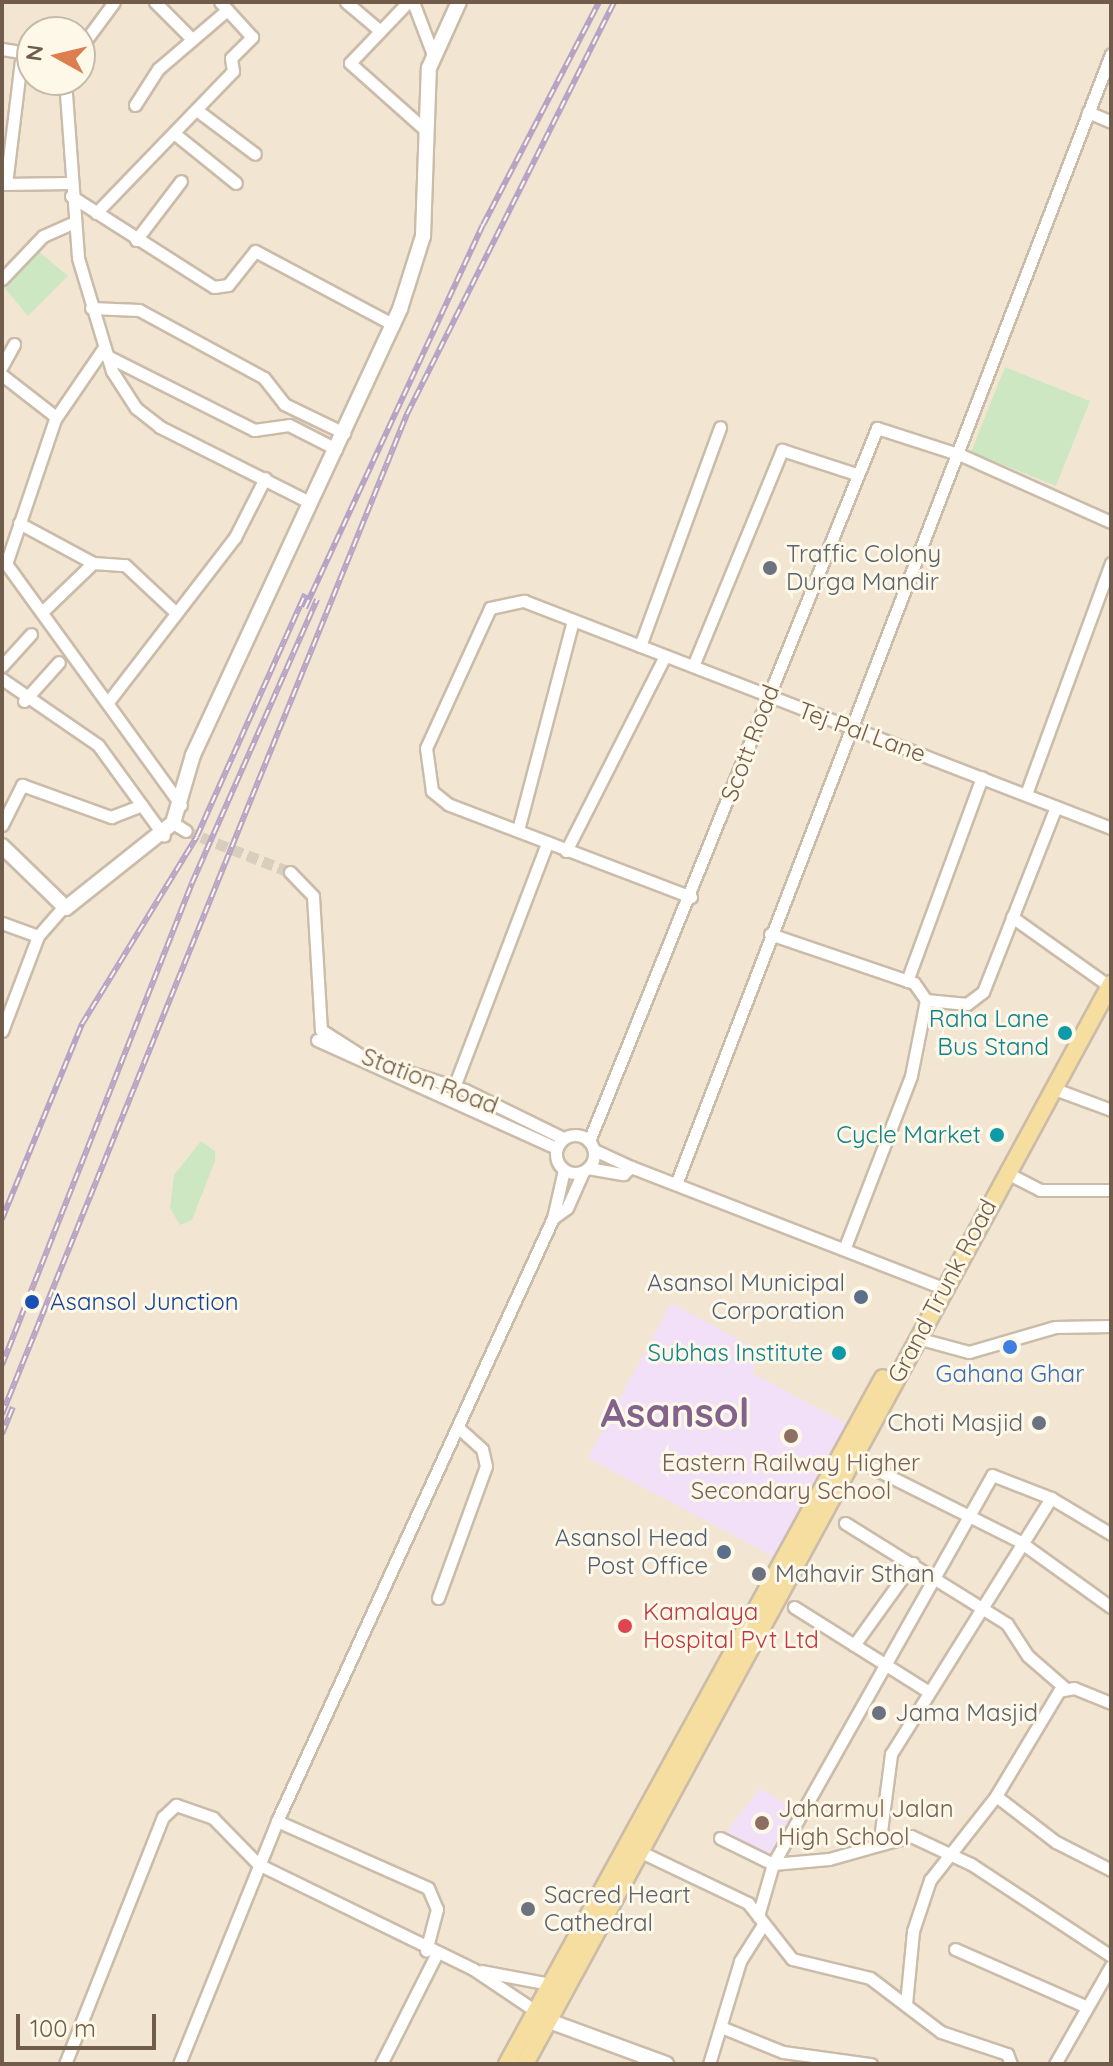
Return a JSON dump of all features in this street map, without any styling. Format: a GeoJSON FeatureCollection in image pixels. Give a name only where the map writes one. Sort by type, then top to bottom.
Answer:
{"type":"FeatureCollection","features":[{"type":"Feature","properties":{"kind":"main road","name":"Grand Trunk Road"},"geometry":{"type":"LineString","coordinates":[[525,2064],[542,2016],[639,1851],[917,1338],[941,1286],[1110,985]]}},
{"type":"Feature","properties":{"kind":"main road"},"geometry":{"type":"LineString","coordinates":[[507,2064],[542,2016],[550,1984],[941,1286]]}},
{"type":"Feature","properties":{"kind":"street"},"geometry":{"type":"LineString","coordinates":[[96,26],[114,2]]}},
{"type":"Feature","properties":{"kind":"street"},"geometry":{"type":"LineString","coordinates":[[155,2],[192,39]]}},
{"type":"Feature","properties":{"kind":"street"},"geometry":{"type":"LineString","coordinates":[[346,2],[378,29]]}},
{"type":"Feature","properties":{"kind":"street"},"geometry":{"type":"LineString","coordinates":[[423,128],[352,67],[351,56],[410,2],[432,52]]}},
{"type":"Feature","properties":{"kind":"street"},"geometry":{"type":"LineString","coordinates":[[96,213],[198,111],[251,39],[224,6],[155,72],[135,105]]}},
{"type":"Feature","properties":{"kind":"street"},"geometry":{"type":"LineString","coordinates":[[2,1031],[38,936],[62,908],[180,827],[181,805],[193,755],[394,325],[423,236],[423,128],[432,52],[457,6]]}},
{"type":"Feature","properties":{"kind":"street"},"geometry":{"type":"LineString","coordinates":[[678,1179],[770,934],[961,455],[1111,54]]}},
{"type":"Feature","properties":{"kind":"street"},"geometry":{"type":"LineString","coordinates":[[19,96],[4,184],[70,183]]}},
{"type":"Feature","properties":{"kind":"street"},"geometry":{"type":"LineString","coordinates":[[66,96],[74,222],[91,308],[104,352],[149,419],[309,502]]}},
{"type":"Feature","properties":{"kind":"street"},"geometry":{"type":"LineString","coordinates":[[198,111],[255,154]]}},
{"type":"Feature","properties":{"kind":"street"},"geometry":{"type":"LineString","coordinates":[[1088,112],[1111,122]]}},
{"type":"Feature","properties":{"kind":"street"},"geometry":{"type":"LineString","coordinates":[[175,134],[236,183]]}},
{"type":"Feature","properties":{"kind":"street"},"geometry":{"type":"LineString","coordinates":[[136,240],[181,181]]}},
{"type":"Feature","properties":{"kind":"street"},"geometry":{"type":"LineString","coordinates":[[71,196],[136,240],[219,288],[255,251],[394,325]]}},
{"type":"Feature","properties":{"kind":"street"},"geometry":{"type":"LineString","coordinates":[[2,279],[43,236],[74,222]]}},
{"type":"Feature","properties":{"kind":"street"},"geometry":{"type":"LineString","coordinates":[[91,308],[139,310],[264,378],[284,404],[344,433]]}},
{"type":"Feature","properties":{"kind":"street"},"geometry":{"type":"LineString","coordinates":[[2,366],[14,344]]}},
{"type":"Feature","properties":{"kind":"street"},"geometry":{"type":"LineString","coordinates":[[104,352],[56,417],[4,561],[181,805]]}},
{"type":"Feature","properties":{"kind":"street"},"geometry":{"type":"LineString","coordinates":[[104,352],[254,430],[289,425],[336,449]]}},
{"type":"Feature","properties":{"kind":"street"},"geometry":{"type":"LineString","coordinates":[[2,375],[56,417]]}},
{"type":"Feature","properties":{"kind":"street","name":"Scott Road"},"geometry":{"type":"LineString","coordinates":[[553,1218],[567,1208],[586,1170],[592,1145],[767,697],[856,474],[880,426],[961,455]]}},
{"type":"Feature","properties":{"kind":"street"},"geometry":{"type":"LineString","coordinates":[[640,646],[720,427]]}},
{"type":"Feature","properties":{"kind":"street"},"geometry":{"type":"LineString","coordinates":[[693,666],[782,450],[856,474]]}},
{"type":"Feature","properties":{"kind":"street"},"geometry":{"type":"LineString","coordinates":[[961,455],[1111,522]]}},
{"type":"Feature","properties":{"kind":"street"},"geometry":{"type":"LineString","coordinates":[[108,702],[151,655],[174,611],[235,537],[265,478]]}},
{"type":"Feature","properties":{"kind":"street"},"geometry":{"type":"LineString","coordinates":[[19,523],[93,563],[125,565],[174,611]]}},
{"type":"Feature","properties":{"kind":"street"},"geometry":{"type":"LineString","coordinates":[[42,612],[93,563]]}},
{"type":"Feature","properties":{"kind":"street"},"geometry":{"type":"LineString","coordinates":[[1026,794],[1111,563]]}},
{"type":"Feature","properties":{"kind":"street","name":"Tej Pal Lane"},"geometry":{"type":"LineString","coordinates":[[518,830],[439,798],[424,760],[483,616],[501,601],[524,601],[1111,828]]}},
{"type":"Feature","properties":{"kind":"street"},"geometry":{"type":"LineString","coordinates":[[573,621],[518,830],[691,897]]}},
{"type":"Feature","properties":{"kind":"street"},"geometry":{"type":"LineString","coordinates":[[2,666],[31,634]]}},
{"type":"Feature","properties":{"kind":"street"},"geometry":{"type":"LineString","coordinates":[[566,851],[665,656]]}},
{"type":"Feature","properties":{"kind":"street"},"geometry":{"type":"LineString","coordinates":[[24,701],[59,662]]}},
{"type":"Feature","properties":{"kind":"street"},"geometry":{"type":"LineString","coordinates":[[2,679],[24,701],[98,745],[164,837]]}},
{"type":"Feature","properties":{"kind":"street"},"geometry":{"type":"LineString","coordinates":[[907,981],[982,777]]}},
{"type":"Feature","properties":{"kind":"street"},"geometry":{"type":"LineString","coordinates":[[2,825],[22,785],[111,817],[142,805]]}},
{"type":"Feature","properties":{"kind":"street"},"geometry":{"type":"LineString","coordinates":[[770,934],[907,981],[926,1000],[976,1000],[1056,807]]}},
{"type":"Feature","properties":{"kind":"street"},"geometry":{"type":"LineString","coordinates":[[454,1087],[547,843]]}},
{"type":"Feature","properties":{"kind":"street"},"geometry":{"type":"LineString","coordinates":[[2,846],[62,908]]}},
{"type":"Feature","properties":{"kind":"street"},"geometry":{"type":"LineString","coordinates":[[290,872],[313,896],[319,1035]]}},
{"type":"Feature","properties":{"kind":"street"},"geometry":{"type":"LineString","coordinates":[[1012,917],[1110,985]]}},
{"type":"Feature","properties":{"kind":"street"},"geometry":{"type":"LineString","coordinates":[[2,923],[38,936]]}},
{"type":"Feature","properties":{"kind":"street"},"geometry":{"type":"LineString","coordinates":[[845,1247],[911,1076],[926,1000]]}},
{"type":"Feature","properties":{"kind":"street","name":"Station Road"},"geometry":{"type":"LineString","coordinates":[[319,1035],[365,1058],[454,1087],[559,1143]]}},
{"type":"Feature","properties":{"kind":"street","name":"Station Road"},"geometry":{"type":"LineString","coordinates":[[319,1035],[559,1143]]}},
{"type":"Feature","properties":{"kind":"street"},"geometry":{"type":"LineString","coordinates":[[1052,1088],[1111,1110]]}},
{"type":"Feature","properties":{"kind":"street"},"geometry":{"type":"LineString","coordinates":[[179,2064],[277,1821],[553,1218],[564,1170],[559,1143],[592,1145],[631,1167],[678,1179],[941,1286]]}},
{"type":"Feature","properties":{"kind":"street"},"geometry":{"type":"LineString","coordinates":[[564,1170],[623,1174],[631,1167]]}},
{"type":"Feature","properties":{"kind":"street"},"geometry":{"type":"LineString","coordinates":[[1007,1173],[1051,1192],[1111,1190]]}},
{"type":"Feature","properties":{"kind":"street"},"geometry":{"type":"LineString","coordinates":[[917,1338],[969,1352],[1055,1327],[1111,1326]]}},
{"type":"Feature","properties":{"kind":"street"},"geometry":{"type":"LineString","coordinates":[[438,1598],[486,1466],[482,1449],[459,1428]]}},
{"type":"Feature","properties":{"kind":"street"},"geometry":{"type":"LineString","coordinates":[[873,1468],[1019,1541],[1111,1607]]}},
{"type":"Feature","properties":{"kind":"street"},"geometry":{"type":"LineString","coordinates":[[709,2064],[740,1961],[760,1921],[773,1864],[992,1475],[1051,1498],[1111,1534]]}},
{"type":"Feature","properties":{"kind":"street"},"geometry":{"type":"LineString","coordinates":[[880,1839],[886,1767],[926,1690],[1019,1541],[1051,1498]]}},
{"type":"Feature","properties":{"kind":"street"},"geometry":{"type":"LineString","coordinates":[[845,1523],[935,1576],[1007,1624],[1028,1656],[1065,1688],[1111,1703]]}},
{"type":"Feature","properties":{"kind":"street"},"geometry":{"type":"LineString","coordinates":[[854,1645],[913,1563]]}},
{"type":"Feature","properties":{"kind":"street"},"geometry":{"type":"LineString","coordinates":[[794,1607],[926,1690]]}},
{"type":"Feature","properties":{"kind":"street"},"geometry":{"type":"LineString","coordinates":[[906,2004],[913,1931],[930,1880],[996,1796],[1065,1688]]}},
{"type":"Feature","properties":{"kind":"street"},"geometry":{"type":"LineString","coordinates":[[996,1796],[1056,1842],[1111,1870]]}},
{"type":"Feature","properties":{"kind":"street"},"geometry":{"type":"LineString","coordinates":[[65,2064],[169,1809],[186,1805],[205,1813],[258,1864],[431,1953],[473,1969],[550,1984]]}},
{"type":"Feature","properties":{"kind":"street"},"geometry":{"type":"LineString","coordinates":[[277,1821],[428,1888],[437,1909],[431,1953],[381,2064]]}},
{"type":"Feature","properties":{"kind":"street"},"geometry":{"type":"LineString","coordinates":[[720,1838],[773,1864],[829,1859],[880,1839],[911,1836],[951,1853],[1111,1956]]}},
{"type":"Feature","properties":{"kind":"street"},"geometry":{"type":"LineString","coordinates":[[639,1851],[734,1894],[792,1959],[870,1978],[941,2032],[1007,2054],[1011,2064]]}},
{"type":"Feature","properties":{"kind":"street"},"geometry":{"type":"LineString","coordinates":[[955,1949],[1087,2007]]}},
{"type":"Feature","properties":{"kind":"street"},"geometry":{"type":"LineString","coordinates":[[1055,2064],[1111,1966]]}},
{"type":"Feature","properties":{"kind":"street"},"geometry":{"type":"LineString","coordinates":[[473,1969],[542,2016],[666,2064]]}},
{"type":"Feature","properties":{"kind":"street"},"geometry":{"type":"LineString","coordinates":[[721,2027],[783,2052],[871,2064]]}},
{"type":"Feature","properties":{"kind":"shaded area","name":"Asansol"},"geometry":{"type":"Polygon","coordinates":[[[2,2],[1111,2],[1111,2064],[2,2064],[2,2]]]}},
{"type":"Feature","properties":{"kind":"shaded area"},"geometry":{"type":"Polygon","coordinates":[[[671,1303],[762,1352],[752,1373],[847,1424],[776,1558],[588,1458],[671,1303]]]}},
{"type":"Feature","properties":{"kind":"shaded area","name":"Jaharmul Jalan High School"},"geometry":{"type":"Polygon","coordinates":[[[760,1788],[798,1811],[772,1860],[724,1835],[760,1788]]]}},
{"type":"Feature","properties":{"kind":"green space"},"geometry":{"type":"Polygon","coordinates":[[[37,250],[68,276],[28,316],[2,285],[37,250]]]}},
{"type":"Feature","properties":{"kind":"green space"},"geometry":{"type":"Polygon","coordinates":[[[1005,367],[1090,401],[1056,486],[971,452],[1005,367]]]}},
{"type":"Feature","properties":{"kind":"green space"},"geometry":{"type":"Polygon","coordinates":[[[201,1141],[215,1151],[215,1161],[192,1220],[180,1225],[170,1208],[174,1175],[201,1141]]]}},
{"type":"Feature","properties":{"kind":"tunnel"},"geometry":{"type":"LineString","coordinates":[[186,831],[290,872]]}},
{"type":"Feature","properties":{"kind":"railway"},"geometry":{"type":"LineString","coordinates":[[305,608],[483,225],[599,2]]}},
{"type":"Feature","properties":{"kind":"railway"},"geometry":{"type":"LineString","coordinates":[[2,1414],[407,414],[614,2]]}},
{"type":"Feature","properties":{"kind":"railway"},"geometry":{"type":"LineString","coordinates":[[2,1219],[82,1024],[197,836],[305,594]]}},
{"type":"Feature","properties":{"kind":"railway"},"geometry":{"type":"LineString","coordinates":[[2,1365],[192,883],[317,599]]}},
{"type":"Feature","properties":{"kind":"railway"},"geometry":{"type":"LineString","coordinates":[[2,1434],[13,1407]]}},
{"type":"Feature","properties":{"kind":"place","name":"Traffic Colony Durga Mandir"},"geometry":{"type":"Point","coordinates":[770,568]}},
{"type":"Feature","properties":{"kind":"place","name":"Raha Lane Bus Stand"},"geometry":{"type":"Point","coordinates":[1065,1033]}},
{"type":"Feature","properties":{"kind":"place","name":"Cycle Market"},"geometry":{"type":"Point","coordinates":[997,1135]}},
{"type":"Feature","properties":{"kind":"place","name":"Asansol Municipal Corporation"},"geometry":{"type":"Point","coordinates":[861,1297]}},
{"type":"Feature","properties":{"kind":"place","name":"Asansol Junction"},"geometry":{"type":"Point","coordinates":[32,1302]}},
{"type":"Feature","properties":{"kind":"place","name":"Gahana Ghar"},"geometry":{"type":"Point","coordinates":[1010,1347]}},
{"type":"Feature","properties":{"kind":"place","name":"Subhas Institute"},"geometry":{"type":"Point","coordinates":[839,1353]}},
{"type":"Feature","properties":{"kind":"place","name":"Choti Masjid"},"geometry":{"type":"Point","coordinates":[1039,1423]}},
{"type":"Feature","properties":{"kind":"place","name":"Eastern Railway Higher Secondary School"},"geometry":{"type":"Point","coordinates":[791,1436]}},
{"type":"Feature","properties":{"kind":"place","name":"Asansol Head Post Office"},"geometry":{"type":"Point","coordinates":[724,1552]}},
{"type":"Feature","properties":{"kind":"place","name":"Mahavir Sthan"},"geometry":{"type":"Point","coordinates":[759,1574]}},
{"type":"Feature","properties":{"kind":"place","name":"Kamalaya Hospital Pvt Ltd"},"geometry":{"type":"Point","coordinates":[625,1626]}},
{"type":"Feature","properties":{"kind":"place","name":"Jama Masjid"},"geometry":{"type":"Point","coordinates":[879,1713]}},
{"type":"Feature","properties":{"kind":"place","name":"Jaharmul Jalan High School"},"geometry":{"type":"Point","coordinates":[762,1823]}},
{"type":"Feature","properties":{"kind":"place","name":"Sacred Heart Cathedral"},"geometry":{"type":"Point","coordinates":[528,1909]}},
{"type":"Feature","properties":{"kind":"district","name":"Asansol"},"geometry":{"type":"Point","coordinates":[675,1412]}}]}
